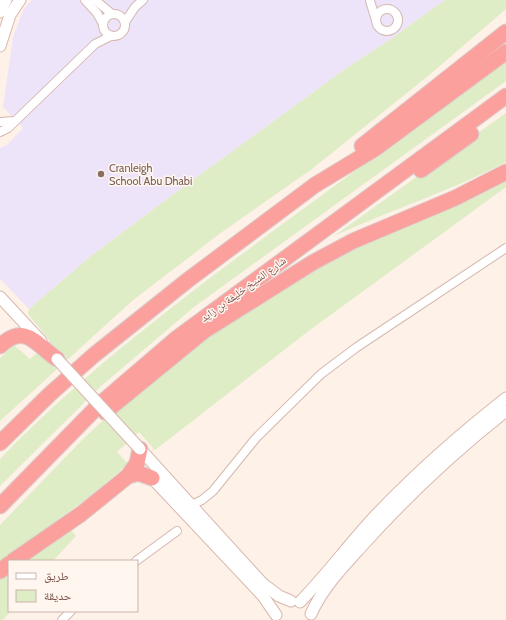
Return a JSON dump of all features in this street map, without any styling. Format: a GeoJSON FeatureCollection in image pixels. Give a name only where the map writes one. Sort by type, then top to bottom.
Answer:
{"type":"FeatureCollection","features":[{"type":"Feature","properties":{"kind":"highway"},"geometry":{"type":"LineString","coordinates":[[452,74],[506,22]]}},
{"type":"Feature","properties":{"kind":"highway"},"geometry":{"type":"LineString","coordinates":[[0,443],[50,394],[116,336],[315,185],[506,32]]}},
{"type":"Feature","properties":{"kind":"highway"},"geometry":{"type":"LineString","coordinates":[[315,185],[376,148],[506,52]]}},
{"type":"Feature","properties":{"kind":"highway","name":"شارع الشيخ خليفة بن زايد"},"geometry":{"type":"LineString","coordinates":[[0,506],[74,429],[124,382],[177,338],[506,96]]}},
{"type":"Feature","properties":{"kind":"highway"},"geometry":{"type":"LineString","coordinates":[[371,194],[399,182],[425,167],[506,108]]}},
{"type":"Feature","properties":{"kind":"highway"},"geometry":{"type":"LineString","coordinates":[[74,429],[112,406],[173,354],[209,327],[312,263],[353,240],[455,198],[506,172]]}},
{"type":"Feature","properties":{"kind":"highway"},"geometry":{"type":"LineString","coordinates":[[0,346],[8,339],[19,335],[28,336],[57,359]]}},
{"type":"Feature","properties":{"kind":"highway"},"geometry":{"type":"LineString","coordinates":[[14,560],[81,514],[128,476],[137,463],[140,449]]}},
{"type":"Feature","properties":{"kind":"highway"},"geometry":{"type":"LineString","coordinates":[[128,476],[143,474],[152,478]]}},
{"type":"Feature","properties":{"kind":"highway"},"geometry":{"type":"LineString","coordinates":[[0,571],[8,565]]}},
{"type":"Feature","properties":{"kind":"street"},"geometry":{"type":"LineString","coordinates":[[0,46],[6,0]]}},
{"type":"Feature","properties":{"kind":"street"},"geometry":{"type":"LineString","coordinates":[[5,14],[14,0]]}},
{"type":"Feature","properties":{"kind":"street"},"geometry":{"type":"LineString","coordinates":[[5,14],[20,0]]}},
{"type":"Feature","properties":{"kind":"street"},"geometry":{"type":"LineString","coordinates":[[85,0],[97,12],[106,32],[111,36]]}},
{"type":"Feature","properties":{"kind":"street"},"geometry":{"type":"LineString","coordinates":[[94,0],[114,14],[122,16],[126,22]]}},
{"type":"Feature","properties":{"kind":"street"},"geometry":{"type":"LineString","coordinates":[[0,132],[14,121],[95,44],[111,36],[121,34],[125,29],[126,22],[135,7],[143,0]]}},
{"type":"Feature","properties":{"kind":"street"},"geometry":{"type":"LineString","coordinates":[[369,1],[384,9],[392,10],[398,16],[398,23],[396,27],[385,30],[378,26],[369,1]]}},
{"type":"Feature","properties":{"kind":"street"},"geometry":{"type":"LineString","coordinates":[[95,44],[105,19],[114,14],[135,7]]}},
{"type":"Feature","properties":{"kind":"street"},"geometry":{"type":"LineString","coordinates":[[376,20],[380,11],[384,9]]}},
{"type":"Feature","properties":{"kind":"street"},"geometry":{"type":"LineString","coordinates":[[0,122],[14,121]]}},
{"type":"Feature","properties":{"kind":"street"},"geometry":{"type":"LineString","coordinates":[[190,506],[202,500],[213,491],[256,438],[321,374],[357,346],[506,248]]}},
{"type":"Feature","properties":{"kind":"street"},"geometry":{"type":"LineString","coordinates":[[0,297],[140,449],[190,506],[264,584],[279,596],[307,607],[312,617]]}},
{"type":"Feature","properties":{"kind":"street"},"geometry":{"type":"LineString","coordinates":[[276,618],[283,604],[296,602],[390,501],[453,442],[506,398]]}},
{"type":"Feature","properties":{"kind":"street"},"geometry":{"type":"LineString","coordinates":[[312,617],[318,599],[328,585],[395,511],[459,450],[506,411]]}},
{"type":"Feature","properties":{"kind":"street"},"geometry":{"type":"LineString","coordinates":[[152,478],[263,596],[276,618]]}},
{"type":"Feature","properties":{"kind":"street"},"geometry":{"type":"LineString","coordinates":[[137,560],[177,531]]}},
{"type":"Feature","properties":{"kind":"street"},"geometry":{"type":"LineString","coordinates":[[62,620],[70,612]]}},
{"type":"Feature","properties":{"kind":"shaded area","name":"Cranleigh School Abu Dhabi"},"geometry":{"type":"Polygon","coordinates":[[[32,0],[445,0],[388,41],[348,67],[167,199],[91,256],[29,309],[0,279],[0,148],[7,145],[23,128],[3,107],[13,37],[24,8],[32,0]]]}},
{"type":"Feature","properties":{"kind":"green space"},"geometry":{"type":"Polygon","coordinates":[[[445,0],[506,0],[506,9],[428,76],[312,169],[222,232],[132,301],[0,421],[0,358],[14,345],[30,359],[50,341],[28,314],[29,309],[91,256],[167,199],[348,67],[388,41],[445,0]]]}},
{"type":"Feature","properties":{"kind":"green space"},"geometry":{"type":"Polygon","coordinates":[[[506,59],[506,81],[194,307],[100,387],[0,486],[0,459],[33,426],[102,364],[210,278],[506,59]]]}},
{"type":"Feature","properties":{"kind":"green space"},"geometry":{"type":"Polygon","coordinates":[[[506,113],[506,162],[464,182],[334,236],[506,113]]]}},
{"type":"Feature","properties":{"kind":"green space"},"geometry":{"type":"Polygon","coordinates":[[[506,177],[506,187],[310,330],[155,450],[139,432],[117,452],[128,464],[89,497],[0,562],[0,525],[82,440],[165,363],[326,259],[506,177]]]}},
{"type":"Feature","properties":{"kind":"green space"},"geometry":{"type":"Polygon","coordinates":[[[70,529],[76,536],[54,560],[23,560],[70,529]]]}},
{"type":"Feature","properties":{"kind":"green space"},"geometry":{"type":"Polygon","coordinates":[[[8,571],[8,612],[10,612],[3,620],[0,620],[0,577],[8,571]]]}},
{"type":"Feature","properties":{"kind":"place","name":"Cranleigh School Abu Dhabi"},"geometry":{"type":"Point","coordinates":[101,174]}}]}
